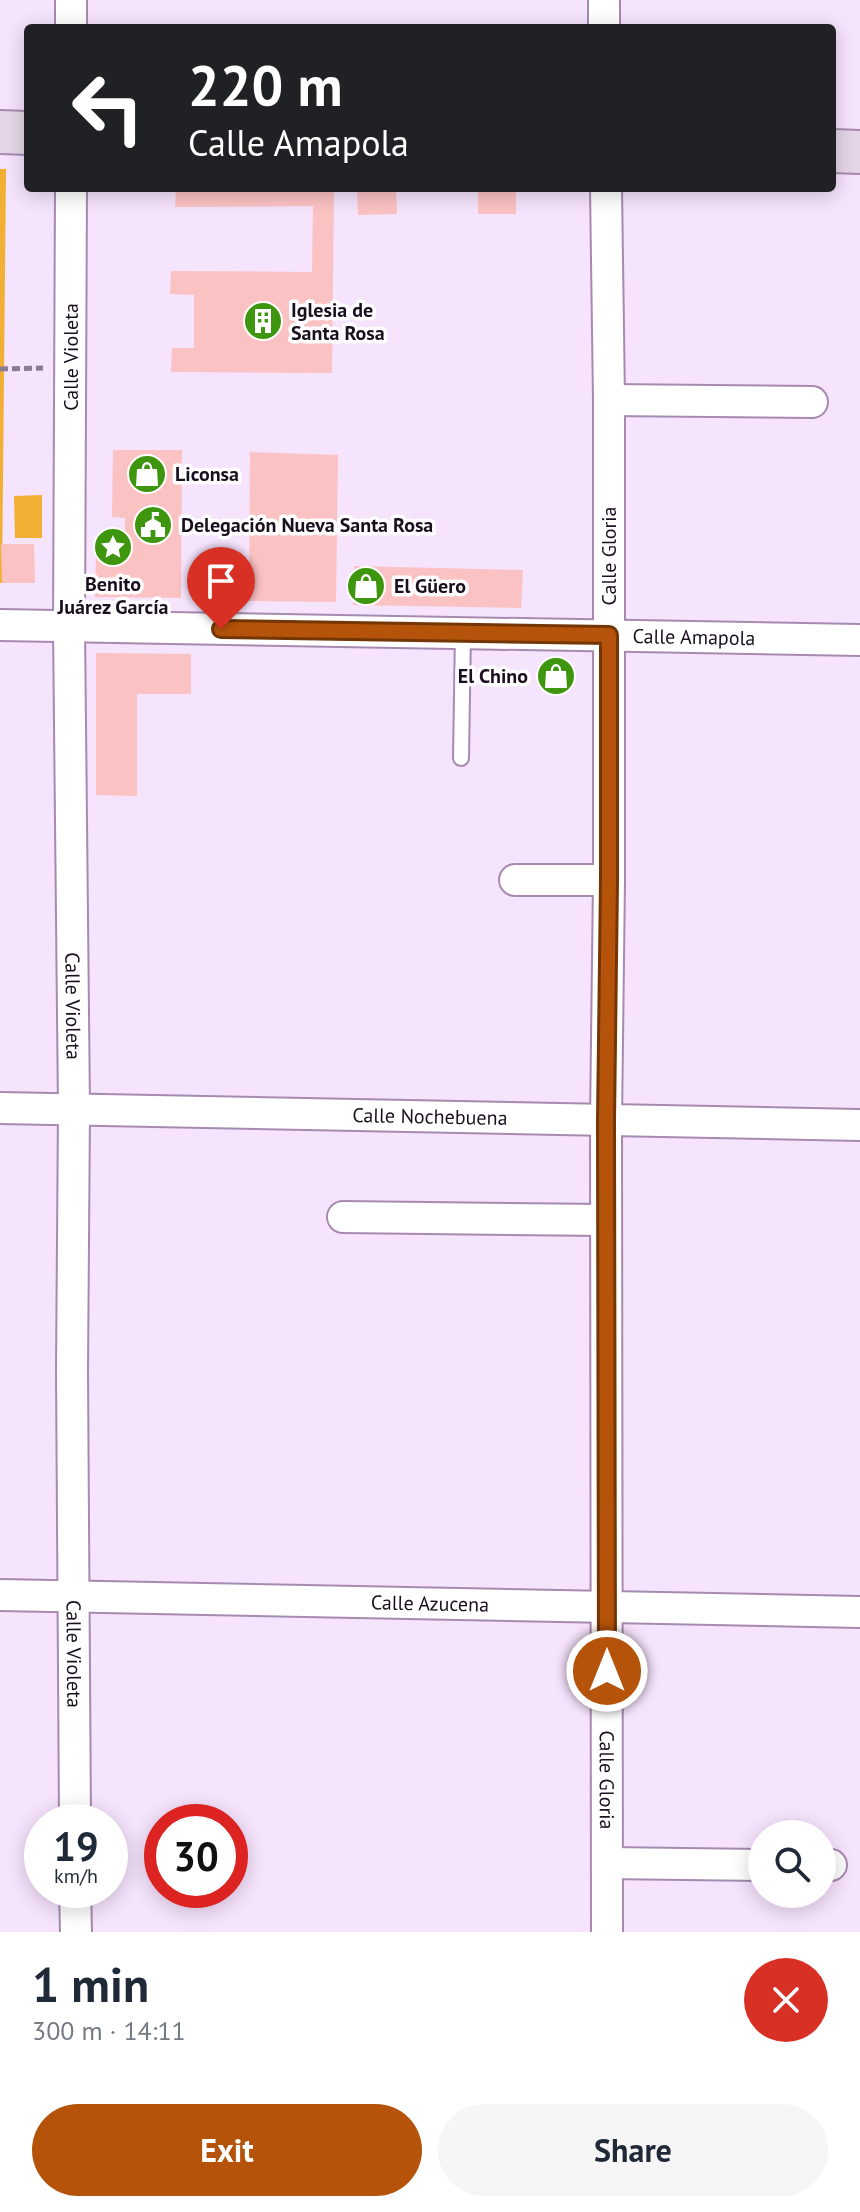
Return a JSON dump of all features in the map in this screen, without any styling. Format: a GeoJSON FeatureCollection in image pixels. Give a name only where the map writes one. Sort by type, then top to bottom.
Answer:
{"type":"FeatureCollection","features":[{"type":"Feature","properties":{"kind":"street"},"geometry":{"type":"LineString","coordinates":[[71,0],[71,24]]}},
{"type":"Feature","properties":{"kind":"street"},"geometry":{"type":"LineString","coordinates":[[604,0],[604,24]]}},
{"type":"Feature","properties":{"kind":"street"},"geometry":{"type":"LineString","coordinates":[[0,132],[24,133]]}},
{"type":"Feature","properties":{"kind":"street"},"geometry":{"type":"LineString","coordinates":[[836,151],[860,152]]}},
{"type":"Feature","properties":{"kind":"street","name":"Calle Violeta"},"geometry":{"type":"LineString","coordinates":[[71,192],[69,627],[74,1110],[72,1596],[75,1804]]}},
{"type":"Feature","properties":{"kind":"street","name":"Calle Gloria"},"geometry":{"type":"LineString","coordinates":[[606,192],[609,400],[607,1932]]}},
{"type":"Feature","properties":{"kind":"street"},"geometry":{"type":"LineString","coordinates":[[609,400],[812,402]]}},
{"type":"Feature","properties":{"kind":"street","name":"Calle Amapola"},"geometry":{"type":"LineString","coordinates":[[0,625],[860,640]]}},
{"type":"Feature","properties":{"kind":"street"},"geometry":{"type":"LineString","coordinates":[[515,880],[609,880]]}},
{"type":"Feature","properties":{"kind":"street","name":"Calle Nochebuena"},"geometry":{"type":"LineString","coordinates":[[0,1108],[860,1125]]}},
{"type":"Feature","properties":{"kind":"street"},"geometry":{"type":"LineString","coordinates":[[343,1217],[606,1220]]}},
{"type":"Feature","properties":{"kind":"street","name":"Calle Azucena"},"geometry":{"type":"LineString","coordinates":[[0,1595],[860,1612]]}},
{"type":"Feature","properties":{"kind":"street"},"geometry":{"type":"LineString","coordinates":[[607,1863],[748,1865]]}},
{"type":"Feature","properties":{"kind":"street"},"geometry":{"type":"LineString","coordinates":[[75,1908],[76,1932]]}},
{"type":"Feature","properties":{"kind":"lane"},"geometry":{"type":"LineString","coordinates":[[461,758],[463,632]]}},
{"type":"Feature","properties":{"kind":"path"},"geometry":{"type":"LineString","coordinates":[[0,369],[72,367]]}},
{"type":"Feature","properties":{"kind":"shaded area"},"geometry":{"type":"Polygon","coordinates":[[[0,169],[6,169],[2,583],[0,583],[0,169]]]}},
{"type":"Feature","properties":{"kind":"shaded area"},"geometry":{"type":"Polygon","coordinates":[[[42,495],[42,538],[15,538],[14,496],[42,495]]]}},
{"type":"Feature","properties":{"kind":"building","name":"Iglesia de Santa Rosa"},"geometry":{"type":"Polygon","coordinates":[[[176,192],[334,192],[332,373],[171,372],[172,348],[194,348],[194,295],[170,294],[171,271],[312,272],[313,206],[175,207],[176,192]]]}},
{"type":"Feature","properties":{"kind":"building"},"geometry":{"type":"Polygon","coordinates":[[[357,192],[396,192],[397,214],[358,215],[357,192]]]}},
{"type":"Feature","properties":{"kind":"building"},"geometry":{"type":"Polygon","coordinates":[[[478,192],[516,192],[516,214],[478,214],[478,192]]]}},
{"type":"Feature","properties":{"kind":"building"},"geometry":{"type":"Polygon","coordinates":[[[113,450],[182,450],[181,598],[95,597],[96,553],[118,552],[118,533],[125,533],[125,518],[112,517],[113,450]]]}},
{"type":"Feature","properties":{"kind":"building"},"geometry":{"type":"Polygon","coordinates":[[[250,452],[338,455],[336,602],[249,601],[250,452]]]}},
{"type":"Feature","properties":{"kind":"building"},"geometry":{"type":"Polygon","coordinates":[[[1,544],[34,544],[35,583],[2,583],[1,544]]]}},
{"type":"Feature","properties":{"kind":"building"},"geometry":{"type":"Polygon","coordinates":[[[354,566],[523,570],[521,608],[353,605],[354,566]]]}},
{"type":"Feature","properties":{"kind":"building"},"geometry":{"type":"Polygon","coordinates":[[[96,653],[191,654],[191,694],[137,694],[137,796],[96,795],[96,653]]]}},
{"type":"Feature","properties":{"kind":"place","name":"Iglesia de Santa Rosa"},"geometry":{"type":"Point","coordinates":[263,321]}},
{"type":"Feature","properties":{"kind":"place","name":"Liconsa"},"geometry":{"type":"Point","coordinates":[147,474]}},
{"type":"Feature","properties":{"kind":"place","name":"Delegación Nueva Santa Rosa"},"geometry":{"type":"Point","coordinates":[153,525]}},
{"type":"Feature","properties":{"kind":"place","name":"Benito Juárez García"},"geometry":{"type":"Point","coordinates":[113,547]}},
{"type":"Feature","properties":{"kind":"place","name":"El Güero"},"geometry":{"type":"Point","coordinates":[366,586]}},
{"type":"Feature","properties":{"kind":"place","name":"El Chino"},"geometry":{"type":"Point","coordinates":[556,676]}},
{"type":"Feature","properties":{"kind":"route"},"geometry":{"type":"LineString","coordinates":[[221,629],[609,635],[607,1671]]}}]}
